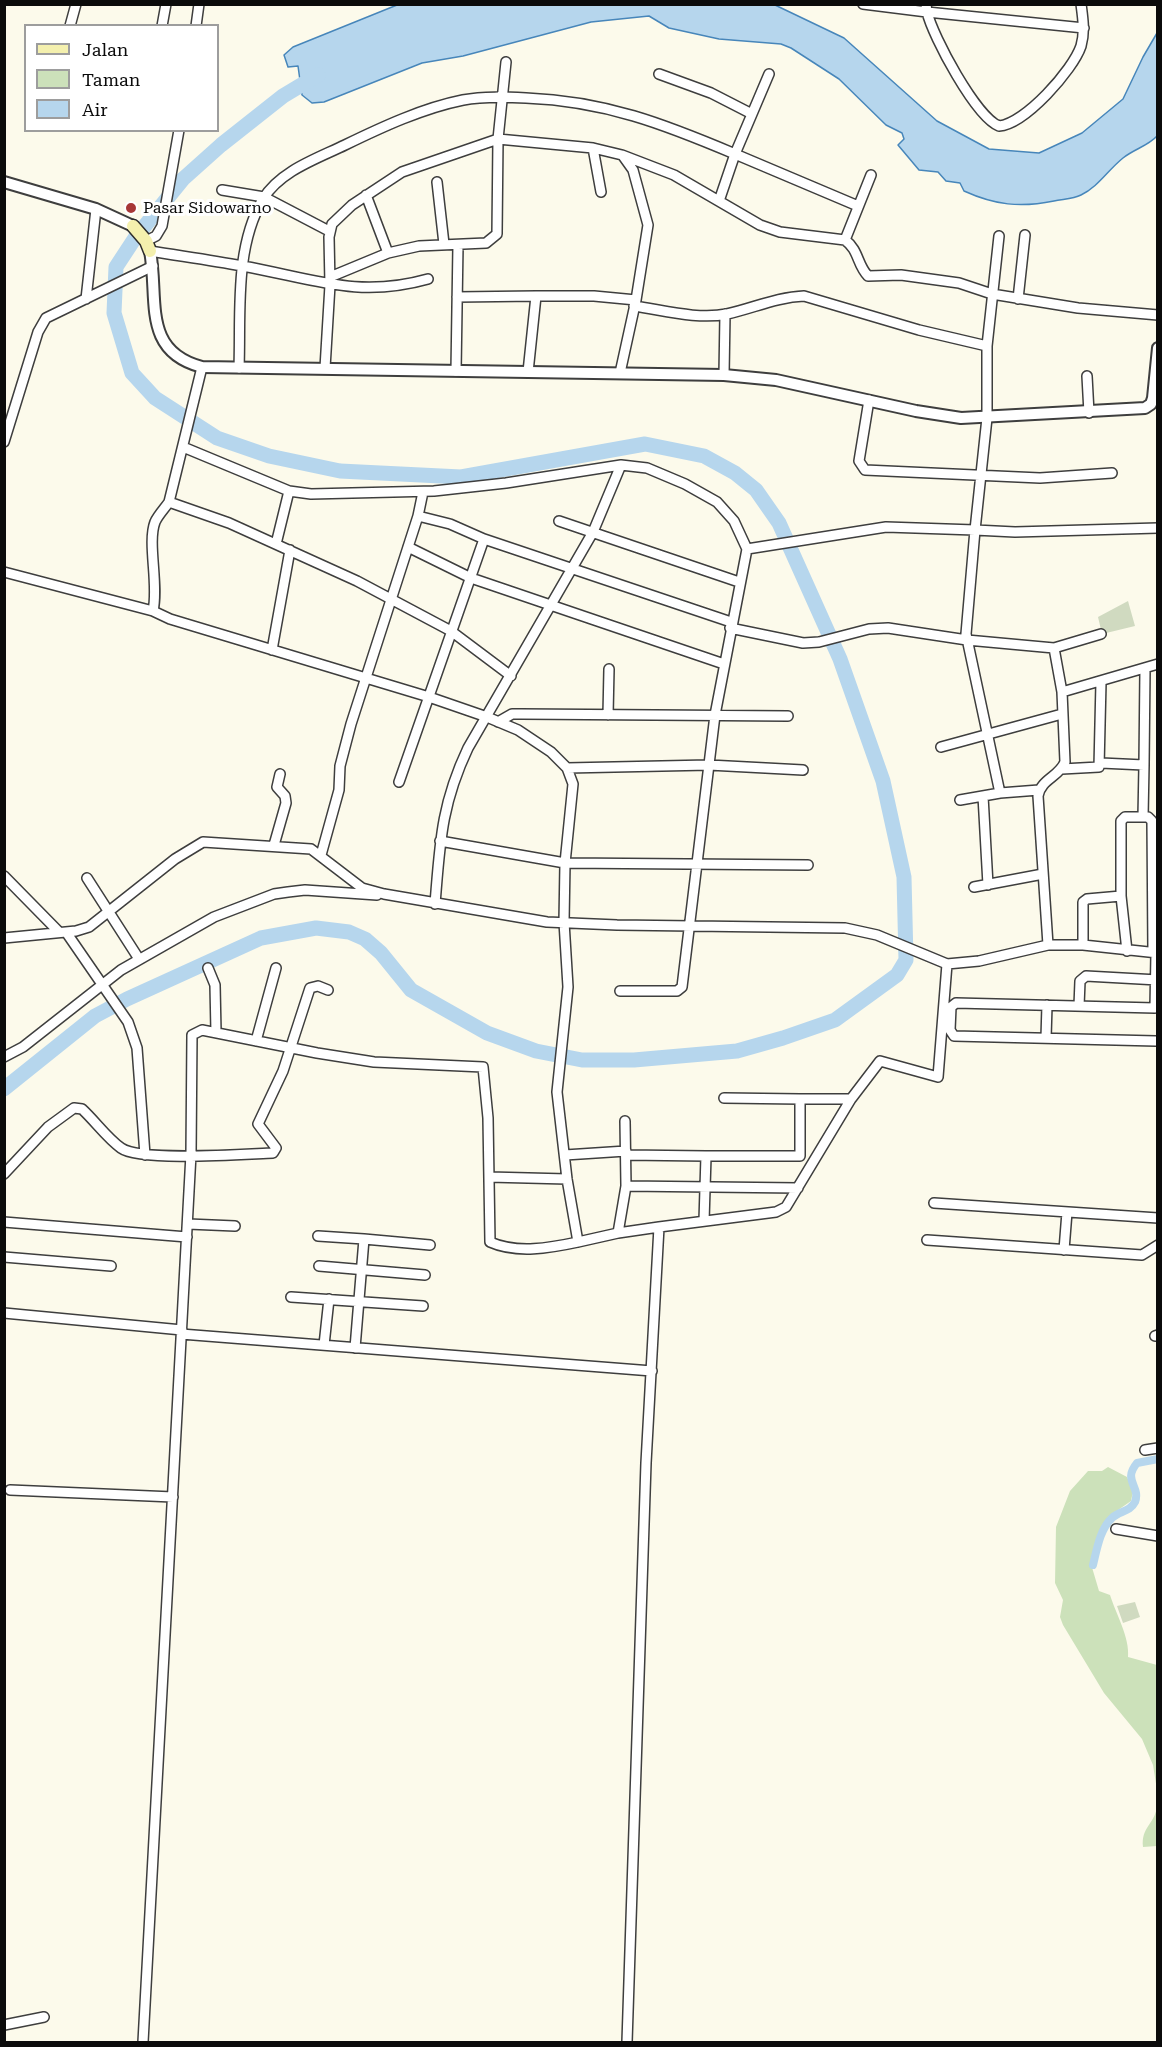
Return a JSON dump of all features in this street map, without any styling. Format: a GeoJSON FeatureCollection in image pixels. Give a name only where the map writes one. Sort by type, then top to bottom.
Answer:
{"type":"FeatureCollection","features":[{"type":"Feature","properties":{"kind":"main road"},"geometry":{"type":"LineString","coordinates":[[133,226],[146,243]]}},
{"type":"Feature","properties":{"kind":"street"},"geometry":{"type":"LineString","coordinates":[[71,24],[76,4]]}},
{"type":"Feature","properties":{"kind":"street"},"geometry":{"type":"LineString","coordinates":[[162,24],[166,4]]}},
{"type":"Feature","properties":{"kind":"street"},"geometry":{"type":"LineString","coordinates":[[196,24],[198,4]]}},
{"type":"Feature","properties":{"kind":"street"},"geometry":{"type":"LineString","coordinates":[[863,4],[927,8],[1084,28]]}},
{"type":"Feature","properties":{"kind":"street"},"geometry":{"type":"LineString","coordinates":[[927,8],[931,27],[953,67],[988,120],[999,126],[1022,116],[1051,89],[1080,49],[1084,28],[1081,4]]}},
{"type":"Feature","properties":{"kind":"street"},"geometry":{"type":"LineString","coordinates":[[330,281],[388,253],[419,246],[486,243],[497,234],[498,138],[506,62]]}},
{"type":"Feature","properties":{"kind":"street"},"geometry":{"type":"LineString","coordinates":[[659,74],[711,93],[752,114]]}},
{"type":"Feature","properties":{"kind":"street"},"geometry":{"type":"LineString","coordinates":[[719,201],[735,154],[769,74]]}},
{"type":"Feature","properties":{"kind":"street"},"geometry":{"type":"LineString","coordinates":[[239,368],[242,266],[257,210],[264,197],[280,179],[308,163],[404,120],[465,100],[504,97],[551,99],[598,106],[660,123],[858,207]]}},
{"type":"Feature","properties":{"kind":"street"},"geometry":{"type":"LineString","coordinates":[[146,243],[156,236],[162,226],[179,132]]}},
{"type":"Feature","properties":{"kind":"street"},"geometry":{"type":"LineString","coordinates":[[325,368],[330,281],[329,231],[332,224],[366,195],[402,172],[498,138],[593,148],[622,155],[674,175],[760,225],[780,232],[845,240],[854,246],[862,270],[868,276],[901,275],[959,284],[1018,299],[1078,308],[1158,315]]}},
{"type":"Feature","properties":{"kind":"street"},"geometry":{"type":"LineString","coordinates":[[593,148],[601,192]]}},
{"type":"Feature","properties":{"kind":"street"},"geometry":{"type":"LineString","coordinates":[[620,373],[648,225],[633,170],[622,155]]}},
{"type":"Feature","properties":{"kind":"street"},"geometry":{"type":"LineString","coordinates":[[845,240],[871,175]]}},
{"type":"Feature","properties":{"kind":"street"},"geometry":{"type":"LineString","coordinates":[[4,182],[96,209],[133,226]]}},
{"type":"Feature","properties":{"kind":"street"},"geometry":{"type":"LineString","coordinates":[[437,182],[444,244]]}},
{"type":"Feature","properties":{"kind":"street"},"geometry":{"type":"LineString","coordinates":[[222,190],[264,197],[329,231]]}},
{"type":"Feature","properties":{"kind":"street"},"geometry":{"type":"LineString","coordinates":[[366,195],[388,253]]}},
{"type":"Feature","properties":{"kind":"street"},"geometry":{"type":"LineString","coordinates":[[86,299],[96,209]]}},
{"type":"Feature","properties":{"kind":"street"},"geometry":{"type":"LineString","coordinates":[[1018,299],[1025,235]]}},
{"type":"Feature","properties":{"kind":"street"},"geometry":{"type":"LineString","coordinates":[[999,236],[987,346],[987,418],[975,530],[967,640],[990,734],[1000,793]]}},
{"type":"Feature","properties":{"kind":"street"},"geometry":{"type":"LineString","coordinates":[[146,243],[242,266],[330,281],[355,289],[380,288],[428,279]]}},
{"type":"Feature","properties":{"kind":"street"},"geometry":{"type":"LineString","coordinates":[[146,243],[153,266],[155,326],[162,341],[182,359],[202,368],[724,375],[776,380],[950,417],[987,418],[1089,413],[1145,408],[1154,405],[1158,348]]}},
{"type":"Feature","properties":{"kind":"street"},"geometry":{"type":"LineString","coordinates":[[456,371],[458,245]]}},
{"type":"Feature","properties":{"kind":"street"},"geometry":{"type":"LineString","coordinates":[[4,442],[42,323],[50,315],[153,266]]}},
{"type":"Feature","properties":{"kind":"street"},"geometry":{"type":"LineString","coordinates":[[528,372],[536,296]]}},
{"type":"Feature","properties":{"kind":"street"},"geometry":{"type":"LineString","coordinates":[[457,297],[594,296],[695,314],[725,315],[785,297],[804,296],[919,330],[987,346]]}},
{"type":"Feature","properties":{"kind":"street"},"geometry":{"type":"LineString","coordinates":[[724,375],[725,315]]}},
{"type":"Feature","properties":{"kind":"street"},"geometry":{"type":"LineString","coordinates":[[153,611],[157,595],[153,535],[156,521],[169,502],[202,368]]}},
{"type":"Feature","properties":{"kind":"street"},"geometry":{"type":"LineString","coordinates":[[1087,376],[1089,413]]}},
{"type":"Feature","properties":{"kind":"street"},"geometry":{"type":"LineString","coordinates":[[869,400],[859,461],[860,467],[865,470],[1040,478],[1112,473]]}},
{"type":"Feature","properties":{"kind":"street"},"geometry":{"type":"LineString","coordinates":[[183,447],[289,491],[311,494],[423,492],[506,483],[621,465],[647,468],[685,484],[717,502],[734,521],[747,549],[738,582],[715,714],[681,991],[620,991]]}},
{"type":"Feature","properties":{"kind":"street"},"geometry":{"type":"LineString","coordinates":[[435,904],[445,806],[453,780],[593,532],[621,465]]}},
{"type":"Feature","properties":{"kind":"street"},"geometry":{"type":"LineString","coordinates":[[276,544],[289,491]]}},
{"type":"Feature","properties":{"kind":"street"},"geometry":{"type":"LineString","coordinates":[[321,855],[339,790],[340,766],[364,679],[418,516],[423,492]]}},
{"type":"Feature","properties":{"kind":"street"},"geometry":{"type":"LineString","coordinates":[[169,502],[229,523],[357,581],[451,631],[511,676]]}},
{"type":"Feature","properties":{"kind":"street"},"geometry":{"type":"LineString","coordinates":[[418,516],[450,524],[484,539],[573,567],[731,625],[803,643],[819,642],[878,628],[967,640],[1054,648],[1101,634]]}},
{"type":"Feature","properties":{"kind":"street"},"geometry":{"type":"LineString","coordinates":[[559,521],[738,582]]}},
{"type":"Feature","properties":{"kind":"street"},"geometry":{"type":"LineString","coordinates":[[747,549],[886,527],[1015,532],[1158,528]]}},
{"type":"Feature","properties":{"kind":"street"},"geometry":{"type":"LineString","coordinates":[[399,782],[484,539]]}},
{"type":"Feature","properties":{"kind":"street"},"geometry":{"type":"LineString","coordinates":[[408,547],[471,578],[724,664]]}},
{"type":"Feature","properties":{"kind":"street"},"geometry":{"type":"LineString","coordinates":[[272,650],[290,550]]}},
{"type":"Feature","properties":{"kind":"street"},"geometry":{"type":"LineString","coordinates":[[4,572],[153,611],[170,619],[429,697],[487,717],[518,730],[551,752],[567,768],[573,784],[565,863],[564,922],[568,987],[557,1092],[567,1179],[578,1242]]}},
{"type":"Feature","properties":{"kind":"street"},"geometry":{"type":"LineString","coordinates":[[1054,648],[1062,692],[1066,751],[1062,770]]}},
{"type":"Feature","properties":{"kind":"street"},"geometry":{"type":"LineString","coordinates":[[1062,692],[1158,664]]}},
{"type":"Feature","properties":{"kind":"street"},"geometry":{"type":"LineString","coordinates":[[609,669],[609,715]]}},
{"type":"Feature","properties":{"kind":"street"},"geometry":{"type":"LineString","coordinates":[[1143,817],[1145,669]]}},
{"type":"Feature","properties":{"kind":"street"},"geometry":{"type":"LineString","coordinates":[[1048,945],[1042,874],[1039,790],[1045,782],[1062,770],[1096,769],[1101,763],[1101,682]]}},
{"type":"Feature","properties":{"kind":"street"},"geometry":{"type":"LineString","coordinates":[[498,722],[512,714],[788,716]]}},
{"type":"Feature","properties":{"kind":"street"},"geometry":{"type":"LineString","coordinates":[[940,747],[1062,714]]}},
{"type":"Feature","properties":{"kind":"street"},"geometry":{"type":"LineString","coordinates":[[1101,763],[1144,765]]}},
{"type":"Feature","properties":{"kind":"street"},"geometry":{"type":"LineString","coordinates":[[567,768],[709,765],[803,770]]}},
{"type":"Feature","properties":{"kind":"street"},"geometry":{"type":"LineString","coordinates":[[274,845],[286,803],[285,796],[277,788],[280,774]]}},
{"type":"Feature","properties":{"kind":"street"},"geometry":{"type":"LineString","coordinates":[[960,800],[1000,793],[1039,790]]}},
{"type":"Feature","properties":{"kind":"street"},"geometry":{"type":"LineString","coordinates":[[983,796],[988,885]]}},
{"type":"Feature","properties":{"kind":"street"},"geometry":{"type":"LineString","coordinates":[[1127,951],[1121,896],[1121,821],[1125,818],[1148,817],[1152,821],[1156,953],[1155,1008],[956,1003],[951,1007],[950,1030],[954,1036],[1156,1041]]}},
{"type":"Feature","properties":{"kind":"street"},"geometry":{"type":"LineString","coordinates":[[440,841],[565,863],[698,866],[808,865]]}},
{"type":"Feature","properties":{"kind":"street"},"geometry":{"type":"LineString","coordinates":[[4,938],[90,927],[192,847],[215,842],[311,849],[362,888],[435,904],[528,920],[689,926],[845,928],[877,935],[947,964],[979,961],[1048,945],[1083,945],[1156,953]]}},
{"type":"Feature","properties":{"kind":"street"},"geometry":{"type":"LineString","coordinates":[[974,887],[1042,874]]}},
{"type":"Feature","properties":{"kind":"street"},"geometry":{"type":"LineString","coordinates":[[4,876],[62,932],[128,1022],[137,1048],[145,1155]]}},
{"type":"Feature","properties":{"kind":"street"},"geometry":{"type":"LineString","coordinates":[[87,878],[139,959]]}},
{"type":"Feature","properties":{"kind":"street"},"geometry":{"type":"LineString","coordinates":[[4,1057],[23,1047],[101,984],[139,959],[214,917],[273,894],[305,890],[384,894]]}},
{"type":"Feature","properties":{"kind":"street"},"geometry":{"type":"LineString","coordinates":[[1083,945],[1083,902],[1087,899],[1121,896]]}},
{"type":"Feature","properties":{"kind":"street"},"geometry":{"type":"LineString","coordinates":[[143,2043],[192,1154],[192,1038],[198,1030],[374,1062],[483,1067],[486,1071],[490,1242],[508,1247],[544,1249],[618,1233],[776,1212],[786,1207],[851,1099],[882,1061],[938,1077],[947,964]]}},
{"type":"Feature","properties":{"kind":"street"},"geometry":{"type":"LineString","coordinates":[[208,968],[215,985],[216,1032]]}},
{"type":"Feature","properties":{"kind":"street"},"geometry":{"type":"LineString","coordinates":[[256,1041],[276,968]]}},
{"type":"Feature","properties":{"kind":"street"},"geometry":{"type":"LineString","coordinates":[[1079,1006],[1080,981],[1086,976],[1156,980]]}},
{"type":"Feature","properties":{"kind":"street"},"geometry":{"type":"LineString","coordinates":[[4,1174],[48,1127],[74,1108],[82,1109],[122,1149],[145,1155],[275,1151],[258,1124],[274,1093],[310,988],[318,986],[328,990]]}},
{"type":"Feature","properties":{"kind":"street"},"geometry":{"type":"LineString","coordinates":[[1046,1038],[1047,1005]]}},
{"type":"Feature","properties":{"kind":"street"},"geometry":{"type":"LineString","coordinates":[[724,1098],[851,1099]]}},
{"type":"Feature","properties":{"kind":"street"},"geometry":{"type":"LineString","coordinates":[[800,1100],[800,1156]]}},
{"type":"Feature","properties":{"kind":"street"},"geometry":{"type":"LineString","coordinates":[[618,1233],[626,1186],[625,1121]]}},
{"type":"Feature","properties":{"kind":"street"},"geometry":{"type":"LineString","coordinates":[[566,1155],[626,1153],[816,1158]]}},
{"type":"Feature","properties":{"kind":"street"},"geometry":{"type":"LineString","coordinates":[[704,1221],[706,1156]]}},
{"type":"Feature","properties":{"kind":"street"},"geometry":{"type":"LineString","coordinates":[[489,1177],[567,1179]]}},
{"type":"Feature","properties":{"kind":"street"},"geometry":{"type":"LineString","coordinates":[[626,1186],[798,1188]]}},
{"type":"Feature","properties":{"kind":"street"},"geometry":{"type":"LineString","coordinates":[[934,1203],[1158,1218]]}},
{"type":"Feature","properties":{"kind":"street"},"geometry":{"type":"LineString","coordinates":[[1064,1250],[1067,1212]]}},
{"type":"Feature","properties":{"kind":"street"},"geometry":{"type":"LineString","coordinates":[[4,1222],[186,1237]]}},
{"type":"Feature","properties":{"kind":"street"},"geometry":{"type":"LineString","coordinates":[[188,1224],[235,1226]]}},
{"type":"Feature","properties":{"kind":"street"},"geometry":{"type":"LineString","coordinates":[[627,2043],[646,1475],[659,1227]]}},
{"type":"Feature","properties":{"kind":"street"},"geometry":{"type":"LineString","coordinates":[[318,1236],[430,1245]]}},
{"type":"Feature","properties":{"kind":"street"},"geometry":{"type":"LineString","coordinates":[[355,1348],[364,1239]]}},
{"type":"Feature","properties":{"kind":"street"},"geometry":{"type":"LineString","coordinates":[[927,1240],[1143,1255],[1158,1245]]}},
{"type":"Feature","properties":{"kind":"street"},"geometry":{"type":"LineString","coordinates":[[4,1257],[111,1266]]}},
{"type":"Feature","properties":{"kind":"street"},"geometry":{"type":"LineString","coordinates":[[319,1266],[425,1275]]}},
{"type":"Feature","properties":{"kind":"street"},"geometry":{"type":"LineString","coordinates":[[291,1297],[423,1306]]}},
{"type":"Feature","properties":{"kind":"street"},"geometry":{"type":"LineString","coordinates":[[324,1345],[329,1299]]}},
{"type":"Feature","properties":{"kind":"street"},"geometry":{"type":"LineString","coordinates":[[4,1313],[355,1348],[652,1371]]}},
{"type":"Feature","properties":{"kind":"street"},"geometry":{"type":"LineString","coordinates":[[1145,1450],[1158,1448]]}},
{"type":"Feature","properties":{"kind":"street"},"geometry":{"type":"LineString","coordinates":[[10,1490],[173,1497]]}},
{"type":"Feature","properties":{"kind":"street"},"geometry":{"type":"LineString","coordinates":[[1116,1529],[1158,1536]]}},
{"type":"Feature","properties":{"kind":"street"},"geometry":{"type":"LineString","coordinates":[[4,2025],[44,2017]]}},
{"type":"Feature","properties":{"kind":"green space"},"geometry":{"type":"Polygon","coordinates":[[[1128,601],[1135,626],[1102,634],[1098,617],[1128,601]]]}},
{"type":"Feature","properties":{"kind":"green space"},"geometry":{"type":"Polygon","coordinates":[[[1108,1467],[1127,1477],[1133,1491],[1131,1501],[1108,1517],[1096,1542],[1091,1564],[1099,1591],[1110,1595],[1125,1634],[1128,1657],[1157,1665],[1157,1790],[1153,1765],[1142,1739],[1104,1693],[1060,1617],[1063,1600],[1055,1583],[1056,1527],[1070,1491],[1088,1471],[1102,1471],[1108,1467]]]}},
{"type":"Feature","properties":{"kind":"green space"},"geometry":{"type":"Polygon","coordinates":[[[1135,1602],[1140,1617],[1123,1623],[1117,1606],[1135,1602]]]}},
{"type":"Feature","properties":{"kind":"green space"},"geometry":{"type":"Polygon","coordinates":[[[1157,1807],[1157,1846],[1143,1847],[1144,1835],[1157,1807]]]}},
{"type":"Feature","properties":{"kind":"water"},"geometry":{"type":"Polygon","coordinates":[[[397,5],[775,5],[844,38],[937,121],[989,149],[1039,153],[1082,133],[1123,99],[1157,33],[1157,136],[1123,158],[1093,188],[1078,196],[1019,205],[997,202],[964,191],[960,183],[946,181],[938,172],[919,170],[898,145],[904,139],[902,133],[886,125],[839,79],[791,48],[781,44],[719,39],[669,28],[649,16],[591,22],[463,56],[422,63],[324,102],[312,103],[302,95],[298,66],[288,67],[284,55],[293,47],[397,5]]]}},
{"type":"Feature","properties":{"kind":"waterway"},"geometry":{"type":"LineString","coordinates":[[4,1089],[95,1016],[127,999],[261,938],[316,928],[349,932],[365,939],[381,953],[411,990],[487,1033],[536,1051],[582,1060],[634,1060],[737,1051],[783,1038],[835,1020],[897,975],[906,960],[904,877],[883,781],[840,659],[779,523],[756,490],[735,473],[704,456],[645,444],[461,477],[340,471],[269,456],[217,438],[155,398],[132,373],[114,313],[116,267],[135,238],[183,179],[221,145],[283,96],[318,75]]}},
{"type":"Feature","properties":{"kind":"waterway"},"geometry":{"type":"LineString","coordinates":[[1093,1565],[1099,1540],[1108,1523],[1135,1502],[1136,1492],[1131,1479],[1133,1469],[1137,1463],[1158,1459]]}},
{"type":"Feature","properties":{"kind":"place","name":"Pasar Sidowarno"},"geometry":{"type":"Point","coordinates":[131,208]}}]}
